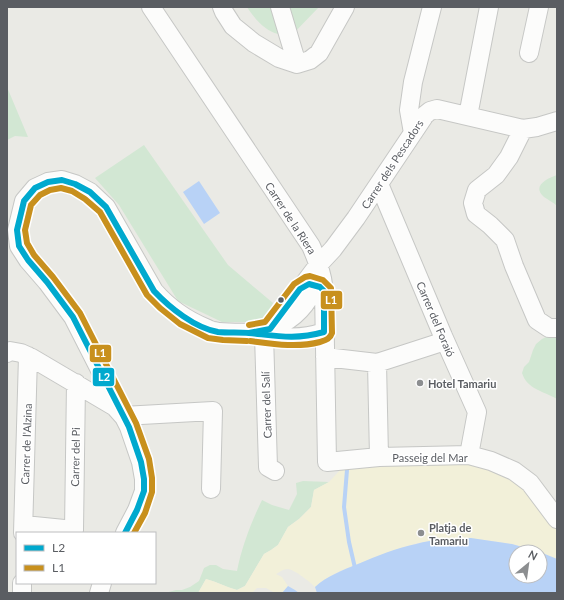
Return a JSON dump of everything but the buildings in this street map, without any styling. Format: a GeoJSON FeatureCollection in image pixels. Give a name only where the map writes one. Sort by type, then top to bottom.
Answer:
{"type":"FeatureCollection","features":[{"type":"Feature","properties":{"kind":"street","name":"Carrer de la Riera"},"geometry":{"type":"LineString","coordinates":[[151,7],[311,246],[319,264],[323,279],[324,291],[327,462]]}},
{"type":"Feature","properties":{"kind":"street"},"geometry":{"type":"LineString","coordinates":[[222,7],[234,26],[254,44],[279,58],[297,64],[310,60],[319,54],[345,7]]}},
{"type":"Feature","properties":{"kind":"street"},"geometry":{"type":"LineString","coordinates":[[280,7],[297,64]]}},
{"type":"Feature","properties":{"kind":"street"},"geometry":{"type":"LineString","coordinates":[[413,134],[409,110],[413,82],[432,7]]}},
{"type":"Feature","properties":{"kind":"street"},"geometry":{"type":"LineString","coordinates":[[468,116],[489,7]]}},
{"type":"Feature","properties":{"kind":"street"},"geometry":{"type":"LineString","coordinates":[[530,53],[539,7]]}},
{"type":"Feature","properties":{"kind":"street","name":"Carrer dels Pescadors"},"geometry":{"type":"LineString","coordinates":[[261,332],[333,249],[380,184],[425,115],[430,111],[437,109],[523,129],[537,127],[557,121]]}},
{"type":"Feature","properties":{"kind":"street"},"geometry":{"type":"LineString","coordinates":[[523,129],[509,157],[496,175],[477,190],[473,203],[476,214],[505,240],[514,266],[537,320],[549,328],[557,328]]}},
{"type":"Feature","properties":{"kind":"street"},"geometry":{"type":"LineString","coordinates":[[126,532],[137,510],[144,491],[144,479],[141,462],[124,416],[73,317],[47,282],[28,260],[19,246],[17,230],[24,201],[35,188],[48,182],[62,180],[75,184],[90,192],[106,207],[154,291],[162,300],[184,317],[199,325],[214,332],[261,332],[277,337],[293,338],[314,336],[324,332]]}},
{"type":"Feature","properties":{"kind":"street","name":"Carrer del Foraió"},"geometry":{"type":"LineString","coordinates":[[380,184],[445,341],[477,412],[469,455]]}},
{"type":"Feature","properties":{"kind":"street","name":"Carrer del Salí"},"geometry":{"type":"LineString","coordinates":[[261,332],[268,467],[275,471]]}},
{"type":"Feature","properties":{"kind":"street"},"geometry":{"type":"LineString","coordinates":[[325,357],[377,363],[445,341]]}},
{"type":"Feature","properties":{"kind":"street"},"geometry":{"type":"LineString","coordinates":[[7,353],[21,353],[41,362],[115,407],[124,416],[213,411],[211,489]]}},
{"type":"Feature","properties":{"kind":"street","name":"Carrer de l'Alzina"},"geometry":{"type":"LineString","coordinates":[[23,529],[28,356]]}},
{"type":"Feature","properties":{"kind":"street"},"geometry":{"type":"LineString","coordinates":[[377,363],[379,457]]}},
{"type":"Feature","properties":{"kind":"street","name":"Carrer del Pi"},"geometry":{"type":"LineString","coordinates":[[23,529],[74,530],[76,383]]}},
{"type":"Feature","properties":{"kind":"street","name":"Passeig del Mar"},"geometry":{"type":"LineString","coordinates":[[327,462],[379,457],[469,455],[491,461],[514,471],[530,483],[557,519]]}},
{"type":"Feature","properties":{"kind":"green space"},"geometry":{"type":"Polygon","coordinates":[[[247,7],[319,7],[291,36],[286,36],[273,32],[264,27],[256,20],[247,7]]]}},
{"type":"Feature","properties":{"kind":"green space"},"geometry":{"type":"Polygon","coordinates":[[[7,87],[28,137],[15,136],[7,140],[7,87]]]}},
{"type":"Feature","properties":{"kind":"green space"},"geometry":{"type":"Polygon","coordinates":[[[144,145],[228,265],[273,303],[265,322],[222,322],[178,301],[119,205],[95,178],[144,145]]]}},
{"type":"Feature","properties":{"kind":"green space"},"geometry":{"type":"Polygon","coordinates":[[[557,175],[557,206],[544,197],[540,193],[539,189],[542,183],[557,175]]]}},
{"type":"Feature","properties":{"kind":"green space"},"geometry":{"type":"Polygon","coordinates":[[[557,335],[557,399],[536,389],[528,383],[522,373],[524,367],[529,362],[536,344],[548,336],[557,335]]]}},
{"type":"Feature","properties":{"kind":"green space"},"geometry":{"type":"Polygon","coordinates":[[[303,481],[329,482],[314,490],[311,507],[288,527],[278,545],[264,554],[245,586],[237,590],[206,579],[198,593],[165,593],[190,587],[199,581],[204,568],[210,565],[216,565],[223,569],[237,571],[247,535],[262,500],[272,505],[289,510],[297,494],[296,483],[303,481]]]}},
{"type":"Feature","properties":{"kind":"sand","name":"Platja de Tamariu"},"geometry":{"type":"Polygon","coordinates":[[[468,462],[517,479],[557,525],[557,559],[548,555],[548,544],[511,544],[476,539],[430,541],[395,550],[342,570],[327,578],[315,587],[306,579],[288,569],[276,574],[282,577],[288,586],[282,593],[275,593],[266,588],[257,588],[252,593],[198,593],[206,579],[237,590],[245,586],[264,554],[278,545],[288,527],[311,507],[314,490],[329,482],[343,467],[468,462]]]}},
{"type":"Feature","properties":{"kind":"water"},"geometry":{"type":"Polygon","coordinates":[[[199,181],[220,213],[204,224],[183,192],[199,181]]]}},
{"type":"Feature","properties":{"kind":"water"},"geometry":{"type":"Polygon","coordinates":[[[471,538],[512,544],[508,544],[508,584],[548,584],[548,555],[557,559],[557,593],[317,593],[315,587],[330,576],[387,552],[430,541],[471,538]]]}},
{"type":"Feature","properties":{"kind":"water"},"geometry":{"type":"Polygon","coordinates":[[[288,586],[295,590],[299,593],[282,593],[288,586]]]}},
{"type":"Feature","properties":{"kind":"waterway"},"geometry":{"type":"LineString","coordinates":[[347,470],[344,507],[349,542],[355,568]]}},
{"type":"Feature","properties":{"kind":"transit line","name":"L2"},"geometry":{"type":"LineString","coordinates":[[126,532],[137,510],[144,491],[144,479],[141,462],[129,427],[73,317],[47,282],[28,260],[19,246],[17,230],[24,201],[35,188],[48,182],[62,180],[75,184],[90,192],[106,207],[154,291],[168,304],[192,322],[209,330],[218,332],[249,333]]}},
{"type":"Feature","properties":{"kind":"transit line","name":"L1"},"geometry":{"type":"LineString","coordinates":[[135,532],[145,513],[152,492],[152,478],[149,459],[136,423],[80,313],[53,277],[34,255],[27,243],[25,230],[31,205],[40,195],[50,190],[61,188],[72,191],[85,199],[100,212],[147,295],[160,308],[180,324],[208,338],[247,341]]}},
{"type":"Feature","properties":{"kind":"transit line","name":"L1"},"geometry":{"type":"LineString","coordinates":[[249,325],[265,322],[294,284],[305,277],[310,276],[323,280],[331,288],[332,333],[328,339],[303,345],[250,341]]}},
{"type":"Feature","properties":{"kind":"transit line","name":"L2"},"geometry":{"type":"LineString","coordinates":[[309,284],[320,287],[324,291],[324,332],[295,337],[249,333],[270,329],[300,289],[309,284]]}},
{"type":"Feature","properties":{"kind":"place","name":"Hotel Tamariu"},"geometry":{"type":"Point","coordinates":[420,383]}},
{"type":"Feature","properties":{"kind":"place","name":"Platja de Tamariu"},"geometry":{"type":"Point","coordinates":[421,533]}}]}
